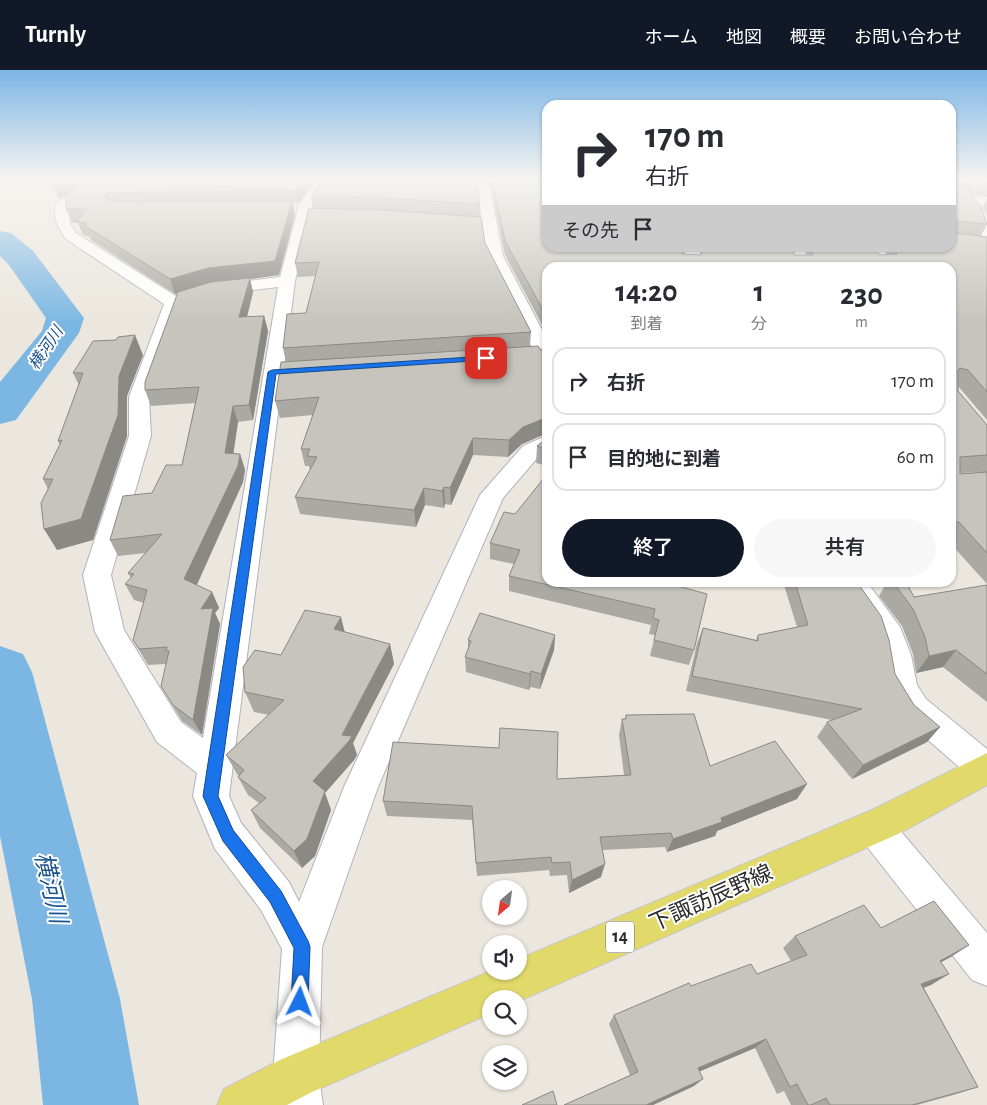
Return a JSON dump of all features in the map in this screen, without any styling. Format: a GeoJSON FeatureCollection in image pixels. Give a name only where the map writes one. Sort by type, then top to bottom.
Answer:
{"type":"FeatureCollection","features":[{"type":"Feature","properties":{"kind":"main road","name":"下諏訪辰野線"},"geometry":{"type":"LineString","coordinates":[[245,1103],[304,1095],[390,1038],[874,827],[987,769]]}},
{"type":"Feature","properties":{"kind":"street"},"geometry":{"type":"LineString","coordinates":[[65,227],[71,236],[186,298],[214,290],[287,281]]}},
{"type":"Feature","properties":{"kind":"street"},"geometry":{"type":"LineString","coordinates":[[298,227],[287,281],[282,372],[211,796],[228,836],[275,896],[302,947]]}},
{"type":"Feature","properties":{"kind":"street"},"geometry":{"type":"LineString","coordinates":[[485,227],[495,256],[542,349]]}},
{"type":"Feature","properties":{"kind":"street"},"geometry":{"type":"LineString","coordinates":[[984,227],[984,242]]}},
{"type":"Feature","properties":{"kind":"street"},"geometry":{"type":"LineString","coordinates":[[186,298],[139,397],[140,436],[97,575],[110,632],[169,732],[215,766]]}},
{"type":"Feature","properties":{"kind":"street"},"geometry":{"type":"LineString","coordinates":[[524,356],[542,357]]}},
{"type":"Feature","properties":{"kind":"street"},"geometry":{"type":"LineString","coordinates":[[304,1095],[302,947],[361,787],[492,495],[532,451],[542,445]]}},
{"type":"Feature","properties":{"kind":"street"},"geometry":{"type":"LineString","coordinates":[[855,587],[886,627],[896,655],[902,688],[915,708],[987,769]]}},
{"type":"Feature","properties":{"kind":"street"},"geometry":{"type":"LineString","coordinates":[[874,827],[987,965]]}},
{"type":"Feature","properties":{"kind":"building"},"geometry":{"type":"Polygon","coordinates":[[[87,227],[285,227],[275,261],[208,268],[170,279],[87,227]]]}},
{"type":"Feature","properties":{"kind":"building"},"geometry":{"type":"Polygon","coordinates":[[[304,227],[483,227],[485,243],[531,332],[283,348],[287,314],[306,313],[319,262],[295,263],[304,227]]]}},
{"type":"Feature","properties":{"kind":"building"},"geometry":{"type":"Polygon","coordinates":[[[502,227],[542,227],[542,252],[683,252],[682,254],[701,255],[702,252],[794,252],[794,255],[813,255],[813,252],[878,252],[879,255],[897,254],[896,252],[956,252],[956,233],[987,237],[987,392],[968,370],[960,368],[958,370],[958,391],[987,425],[987,455],[960,457],[960,474],[987,472],[987,553],[959,522],[956,522],[956,262],[542,262],[542,308],[505,241],[502,227]]]}},
{"type":"Feature","properties":{"kind":"building"},"geometry":{"type":"Polygon","coordinates":[[[250,278],[239,317],[264,316],[249,405],[233,406],[225,453],[240,454],[238,466],[184,579],[212,592],[201,609],[213,608],[193,720],[173,705],[161,686],[169,651],[166,651],[167,647],[139,649],[133,640],[147,590],[125,584],[134,574],[128,573],[162,534],[110,540],[123,496],[152,493],[166,465],[182,465],[199,387],[145,390],[145,382],[178,292],[211,282],[250,278]]]}},
{"type":"Feature","properties":{"kind":"building"},"geometry":{"type":"Polygon","coordinates":[[[135,335],[119,376],[118,415],[81,519],[44,529],[41,503],[53,479],[43,479],[62,440],[58,441],[83,373],[73,373],[93,341],[116,340],[118,337],[135,335]]]}},
{"type":"Feature","properties":{"kind":"building"},"geometry":{"type":"Polygon","coordinates":[[[538,346],[542,350],[542,419],[523,427],[509,440],[473,438],[450,488],[444,487],[442,491],[424,488],[414,510],[295,497],[317,457],[307,456],[310,449],[301,449],[319,397],[275,401],[281,362],[538,346]]]}},
{"type":"Feature","properties":{"kind":"building"},"geometry":{"type":"Polygon","coordinates":[[[542,480],[542,583],[509,576],[520,550],[490,543],[504,512],[515,514],[542,480]]]}},
{"type":"Feature","properties":{"kind":"building"},"geometry":{"type":"Polygon","coordinates":[[[987,585],[987,674],[956,650],[929,656],[925,637],[913,609],[897,587],[909,587],[914,597],[987,585]]]}},
{"type":"Feature","properties":{"kind":"building"},"geometry":{"type":"Polygon","coordinates":[[[558,587],[682,587],[707,594],[694,650],[654,640],[659,620],[653,618],[655,609],[558,587]]]}},
{"type":"Feature","properties":{"kind":"building"},"geometry":{"type":"Polygon","coordinates":[[[797,587],[861,587],[881,616],[889,640],[895,674],[914,705],[940,727],[863,765],[827,722],[862,709],[692,676],[703,628],[758,641],[758,635],[808,625],[797,587]]]}},
{"type":"Feature","properties":{"kind":"building"},"geometry":{"type":"Polygon","coordinates":[[[305,610],[341,617],[334,629],[390,644],[342,735],[352,736],[313,781],[325,791],[307,839],[294,851],[251,810],[266,798],[238,777],[244,770],[226,755],[284,700],[245,692],[243,667],[255,650],[281,655],[305,610]]]}},
{"type":"Feature","properties":{"kind":"building"},"geometry":{"type":"Polygon","coordinates":[[[480,613],[555,635],[541,674],[531,671],[530,674],[465,657],[471,641],[468,640],[480,613]]]}},
{"type":"Feature","properties":{"kind":"building"},"geometry":{"type":"Polygon","coordinates":[[[694,714],[710,766],[775,741],[807,784],[721,818],[722,822],[673,839],[671,833],[600,837],[605,864],[572,880],[570,862],[552,863],[551,857],[476,863],[472,806],[383,801],[393,742],[499,748],[500,728],[558,732],[557,779],[631,775],[622,719],[626,719],[626,715],[694,714]]]}},
{"type":"Feature","properties":{"kind":"building"},"geometry":{"type":"Polygon","coordinates":[[[934,901],[969,945],[940,961],[949,974],[921,984],[978,1087],[912,1105],[830,1105],[826,1098],[808,1105],[797,1084],[790,1087],[766,1039],[698,1068],[703,1079],[646,1105],[564,1105],[638,1072],[614,1015],[689,983],[691,986],[751,964],[757,974],[807,955],[795,936],[864,905],[881,928],[934,901]]]}},
{"type":"Feature","properties":{"kind":"building"},"geometry":{"type":"Polygon","coordinates":[[[553,1091],[557,1105],[522,1105],[553,1091]]]}},
{"type":"Feature","properties":{"kind":"waterway","name":"横河川"},"geometry":{"type":"LineString","coordinates":[[0,240],[21,258],[65,318],[60,333],[0,411]]}},
{"type":"Feature","properties":{"kind":"waterway","name":"横河川"},"geometry":{"type":"LineString","coordinates":[[0,672],[76,999],[91,1105]]}},
{"type":"Feature","properties":{"kind":"route"},"geometry":{"type":"LineString","coordinates":[[300,1002],[302,947],[275,896],[228,836],[211,796],[272,372],[486,358]]}}]}
